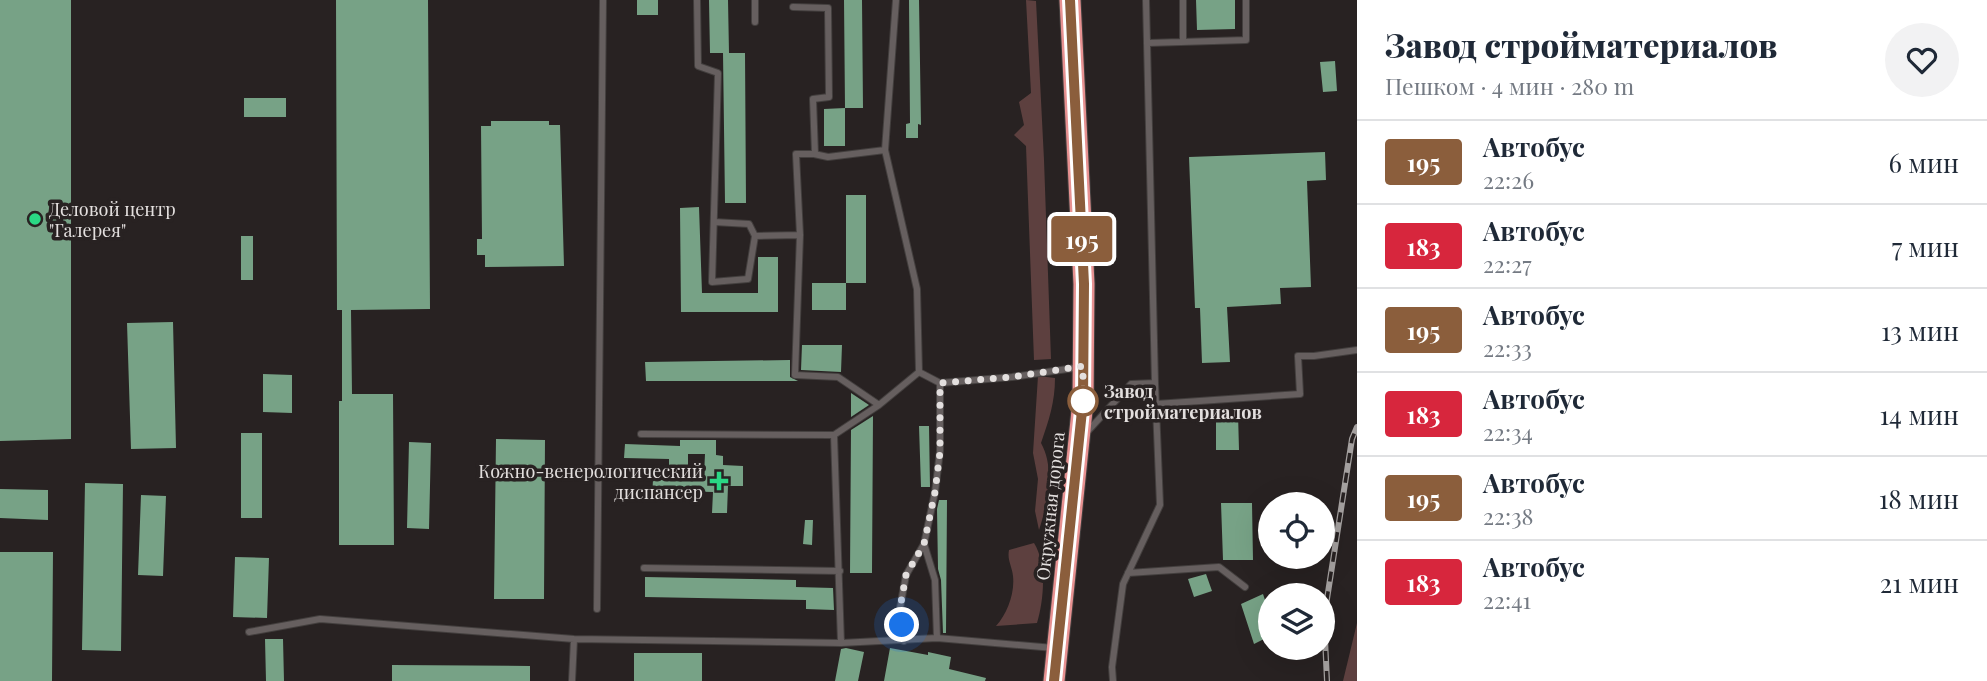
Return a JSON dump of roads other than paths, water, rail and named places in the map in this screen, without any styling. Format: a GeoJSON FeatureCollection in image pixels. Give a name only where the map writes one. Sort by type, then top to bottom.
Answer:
{"type":"FeatureCollection","features":[{"type":"Feature","properties":{"kind":"highway","name":"Окружная дорога"},"geometry":{"type":"LineString","coordinates":[[1054,681],[1079,440],[1083,366],[1084,284],[1070,0]]}},
{"type":"Feature","properties":{"kind":"lane"},"geometry":{"type":"LineString","coordinates":[[597,609],[603,0]]}},
{"type":"Feature","properties":{"kind":"lane"},"geometry":{"type":"LineString","coordinates":[[697,0],[698,66],[718,73],[712,282],[748,279],[755,236],[749,224],[714,222]]}},
{"type":"Feature","properties":{"kind":"lane"},"geometry":{"type":"LineString","coordinates":[[755,0],[755,22]]}},
{"type":"Feature","properties":{"kind":"lane"},"geometry":{"type":"LineString","coordinates":[[896,0],[885,150],[917,289],[919,372]]}},
{"type":"Feature","properties":{"kind":"lane"},"geometry":{"type":"LineString","coordinates":[[1113,681],[1112,667],[1123,584],[1160,505],[1146,0]]}},
{"type":"Feature","properties":{"kind":"lane"},"geometry":{"type":"LineString","coordinates":[[1183,0],[1183,42]]}},
{"type":"Feature","properties":{"kind":"lane"},"geometry":{"type":"LineString","coordinates":[[1148,43],[1246,40],[1246,0]]}},
{"type":"Feature","properties":{"kind":"lane"},"geometry":{"type":"LineString","coordinates":[[793,7],[828,8],[829,97],[813,99],[816,154]]}},
{"type":"Feature","properties":{"kind":"lane"},"geometry":{"type":"LineString","coordinates":[[879,405],[838,377],[795,375],[800,235],[796,154],[828,157],[885,150]]}},
{"type":"Feature","properties":{"kind":"lane"},"geometry":{"type":"LineString","coordinates":[[755,236],[800,235]]}},
{"type":"Feature","properties":{"kind":"lane"},"geometry":{"type":"LineString","coordinates":[[1156,404],[1300,394],[1298,356],[1357,350]]}},
{"type":"Feature","properties":{"kind":"lane"},"geometry":{"type":"LineString","coordinates":[[919,372],[940,383],[1012,377],[1083,366]]}},
{"type":"Feature","properties":{"kind":"lane"},"geometry":{"type":"LineString","coordinates":[[641,434],[834,435],[879,405],[919,372]]}},
{"type":"Feature","properties":{"kind":"lane"},"geometry":{"type":"LineString","coordinates":[[904,641],[900,608],[906,575],[924,544],[935,492],[940,452],[940,383]]}},
{"type":"Feature","properties":{"kind":"lane"},"geometry":{"type":"LineString","coordinates":[[1079,440],[1131,384],[1155,383]]}},
{"type":"Feature","properties":{"kind":"lane"},"geometry":{"type":"LineString","coordinates":[[834,435],[841,643]]}},
{"type":"Feature","properties":{"kind":"lane"},"geometry":{"type":"LineString","coordinates":[[924,544],[935,580],[937,638]]}},
{"type":"Feature","properties":{"kind":"lane"},"geometry":{"type":"LineString","coordinates":[[1128,573],[1219,567],[1245,587]]}},
{"type":"Feature","properties":{"kind":"lane"},"geometry":{"type":"LineString","coordinates":[[644,568],[840,571]]}},
{"type":"Feature","properties":{"kind":"lane"},"geometry":{"type":"LineString","coordinates":[[249,632],[320,619],[574,639],[841,643],[937,638],[1059,649]]}},
{"type":"Feature","properties":{"kind":"lane"},"geometry":{"type":"LineString","coordinates":[[572,681],[574,639]]}},
{"type":"Feature","properties":{"kind":"railway"},"geometry":{"type":"LineString","coordinates":[[1327,681],[1324,618],[1352,439],[1357,427]]}},
{"type":"Feature","properties":{"kind":"place","name":"Деловой центр \"Галерея\""},"geometry":{"type":"Point","coordinates":[35,219]}},
{"type":"Feature","properties":{"kind":"place","name":"Завод стройматериалов"},"geometry":{"type":"Point","coordinates":[1083,401]}},
{"type":"Feature","properties":{"kind":"place","name":"Кожно-венерологический диспансер"},"geometry":{"type":"Point","coordinates":[719,481]}}]}
